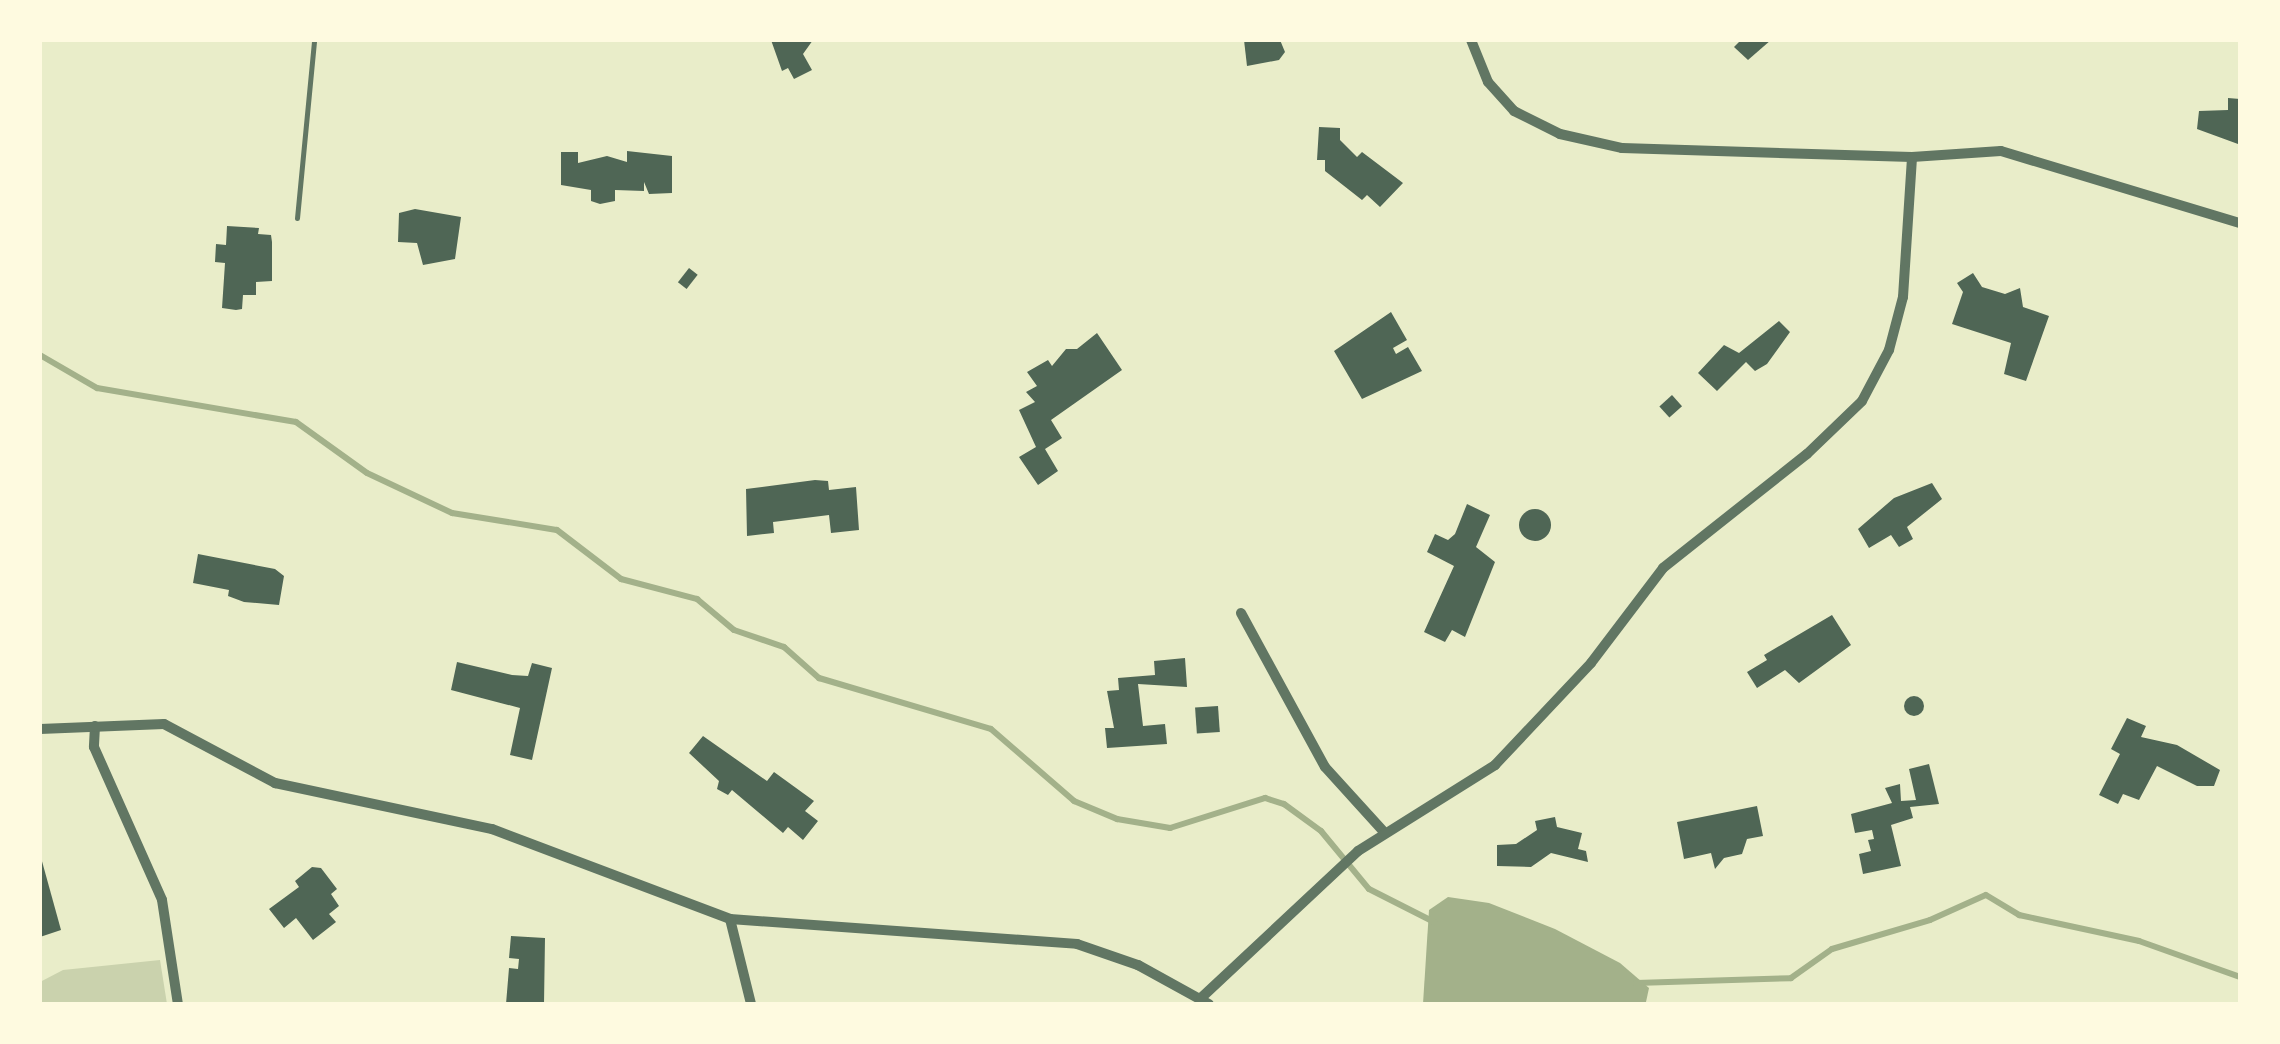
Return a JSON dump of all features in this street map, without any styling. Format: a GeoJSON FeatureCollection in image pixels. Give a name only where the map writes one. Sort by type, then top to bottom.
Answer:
{"type":"FeatureCollection","features":[{"type":"Feature","properties":{"kind":"street"},"geometry":{"type":"LineString","coordinates":[[1472,40],[1488,82],[1514,111],[1560,134],[1622,148],[1912,156],[2000,151],[2240,223]]}},
{"type":"Feature","properties":{"kind":"street"},"geometry":{"type":"LineString","coordinates":[[40,728],[164,724],[274,783],[492,830],[730,920],[1077,944],[1205,1001],[1358,851],[1383,831],[1494,765],[1592,664],[1662,568],[1807,454],[1862,401],[1889,350],[1903,297],[1912,156]]}},
{"type":"Feature","properties":{"kind":"street"},"geometry":{"type":"LineString","coordinates":[[1241,613],[1317,755],[1383,831]]}},
{"type":"Feature","properties":{"kind":"street"},"geometry":{"type":"LineString","coordinates":[[95,726],[94,747],[162,900],[178,1004]]}},
{"type":"Feature","properties":{"kind":"street"},"geometry":{"type":"LineString","coordinates":[[730,920],[750,1004]]}},
{"type":"Feature","properties":{"kind":"lane"},"geometry":{"type":"LineString","coordinates":[[297,218],[314,40]]}},
{"type":"Feature","properties":{"kind":"shaded area"},"geometry":{"type":"Polygon","coordinates":[[[1448,897],[1489,903],[1555,929],[1620,963],[1649,988],[1646,1002],[1423,1004],[1429,910],[1448,897]]]}},
{"type":"Feature","properties":{"kind":"shaded area"},"geometry":{"type":"Polygon","coordinates":[[[160,960],[167,1004],[40,1004],[40,982],[63,970],[160,960]]]}},
{"type":"Feature","properties":{"kind":"building"},"geometry":{"type":"Polygon","coordinates":[[[771,40],[813,40],[803,54],[812,70],[794,79],[788,68],[782,71],[771,40]]]}},
{"type":"Feature","properties":{"kind":"building"},"geometry":{"type":"Polygon","coordinates":[[[1244,40],[1280,40],[1285,52],[1279,60],[1247,66],[1244,40]]]}},
{"type":"Feature","properties":{"kind":"building"},"geometry":{"type":"Polygon","coordinates":[[[1741,40],[1771,40],[1748,60],[1734,47],[1741,40]]]}},
{"type":"Feature","properties":{"kind":"building"},"geometry":{"type":"Polygon","coordinates":[[[2228,98],[2240,99],[2238,144],[2197,129],[2199,111],[2228,110],[2228,98]]]}},
{"type":"Feature","properties":{"kind":"building"},"geometry":{"type":"Polygon","coordinates":[[[1319,127],[1340,128],[1340,140],[1357,157],[1362,152],[1403,183],[1380,207],[1367,195],[1362,200],[1325,171],[1325,160],[1317,160],[1319,127]]]}},
{"type":"Feature","properties":{"kind":"building"},"geometry":{"type":"Polygon","coordinates":[[[627,151],[672,156],[672,193],[649,194],[644,182],[644,191],[615,190],[615,201],[600,204],[591,201],[591,190],[561,185],[561,152],[578,152],[578,163],[607,156],[627,162],[627,151]]]}},
{"type":"Feature","properties":{"kind":"building"},"geometry":{"type":"Polygon","coordinates":[[[415,209],[461,217],[455,259],[423,265],[417,243],[398,242],[399,213],[415,209]]]}},
{"type":"Feature","properties":{"kind":"building"},"geometry":{"type":"Polygon","coordinates":[[[227,226],[259,228],[258,234],[271,235],[272,242],[272,281],[256,282],[256,295],[243,295],[242,309],[236,310],[222,308],[225,263],[215,262],[216,244],[226,245],[227,226]]]}},
{"type":"Feature","properties":{"kind":"building"},"geometry":{"type":"Polygon","coordinates":[[[689,268],[698,275],[687,289],[678,282],[689,268]]]}},
{"type":"Feature","properties":{"kind":"building"},"geometry":{"type":"Polygon","coordinates":[[[1973,273],[1982,287],[2005,294],[2020,288],[2023,307],[2049,316],[2026,381],[2004,374],[2011,343],[1952,324],[1963,292],[1957,283],[1973,273]]]}},
{"type":"Feature","properties":{"kind":"building"},"geometry":{"type":"Polygon","coordinates":[[[1391,312],[1407,340],[1393,348],[1396,354],[1408,347],[1422,371],[1362,399],[1334,351],[1391,312]]]}},
{"type":"Feature","properties":{"kind":"building"},"geometry":{"type":"Polygon","coordinates":[[[1779,321],[1790,332],[1767,364],[1755,371],[1746,362],[1717,391],[1698,373],[1724,345],[1739,353],[1779,321]]]}},
{"type":"Feature","properties":{"kind":"building"},"geometry":{"type":"Polygon","coordinates":[[[1097,333],[1122,370],[1051,420],[1062,438],[1045,449],[1058,471],[1038,485],[1019,457],[1036,447],[1019,410],[1035,402],[1026,392],[1037,386],[1027,372],[1048,360],[1052,366],[1066,349],[1077,349],[1097,333]]]}},
{"type":"Feature","properties":{"kind":"building"},"geometry":{"type":"Polygon","coordinates":[[[1672,395],[1682,406],[1669,418],[1659,406],[1672,395]]]}},
{"type":"Feature","properties":{"kind":"building"},"geometry":{"type":"Polygon","coordinates":[[[828,481],[829,490],[856,487],[859,530],[831,533],[829,515],[773,522],[774,533],[747,536],[746,489],[828,481]]]}},
{"type":"Feature","properties":{"kind":"building"},"geometry":{"type":"Polygon","coordinates":[[[1932,483],[1942,499],[1907,527],[1913,539],[1899,547],[1891,535],[1869,548],[1858,529],[1894,498],[1932,483]]]}},
{"type":"Feature","properties":{"kind":"building"},"geometry":{"type":"Polygon","coordinates":[[[1467,504],[1490,515],[1476,547],[1495,562],[1465,637],[1452,630],[1445,642],[1424,632],[1454,566],[1427,552],[1435,534],[1448,540],[1455,534],[1467,504]]]}},
{"type":"Feature","properties":{"kind":"building"},"geometry":{"type":"Polygon","coordinates":[[[1535,509],[1546,514],[1551,525],[1546,536],[1535,541],[1524,536],[1519,525],[1524,514],[1535,509]]]}},
{"type":"Feature","properties":{"kind":"building"},"geometry":{"type":"Polygon","coordinates":[[[198,554],[275,569],[284,576],[279,605],[244,602],[228,596],[229,590],[193,583],[198,554]]]}},
{"type":"Feature","properties":{"kind":"building"},"geometry":{"type":"Polygon","coordinates":[[[1832,615],[1851,645],[1799,683],[1785,670],[1757,688],[1747,672],[1767,660],[1764,655],[1832,615]]]}},
{"type":"Feature","properties":{"kind":"building"},"geometry":{"type":"Polygon","coordinates":[[[1185,658],[1187,687],[1138,684],[1143,726],[1165,724],[1167,744],[1107,748],[1105,728],[1114,728],[1107,691],[1119,690],[1118,678],[1155,675],[1154,661],[1185,658]]]}},
{"type":"Feature","properties":{"kind":"building"},"geometry":{"type":"Polygon","coordinates":[[[457,662],[512,675],[528,676],[532,663],[552,668],[532,760],[510,755],[520,708],[451,690],[457,662]]]}},
{"type":"Feature","properties":{"kind":"building"},"geometry":{"type":"Polygon","coordinates":[[[1914,696],[1924,706],[1914,716],[1904,706],[1914,696]]]}},
{"type":"Feature","properties":{"kind":"building"},"geometry":{"type":"Polygon","coordinates":[[[1218,706],[1220,732],[1197,734],[1195,708],[1218,706]]]}},
{"type":"Feature","properties":{"kind":"building"},"geometry":{"type":"Polygon","coordinates":[[[2127,718],[2146,726],[2141,737],[2177,745],[2220,770],[2214,786],[2197,786],[2157,766],[2139,800],[2123,794],[2118,804],[2099,795],[2120,754],[2111,749],[2127,718]]]}},
{"type":"Feature","properties":{"kind":"building"},"geometry":{"type":"Polygon","coordinates":[[[703,736],[767,781],[774,772],[814,801],[805,811],[818,821],[803,840],[788,827],[783,833],[732,790],[728,795],[717,789],[719,781],[689,753],[703,736]]]}},
{"type":"Feature","properties":{"kind":"building"},"geometry":{"type":"Polygon","coordinates":[[[1929,764],[1939,804],[1910,807],[1913,818],[1891,825],[1901,866],[1863,874],[1859,854],[1871,851],[1868,840],[1874,839],[1872,830],[1855,833],[1851,814],[1892,803],[1885,788],[1900,784],[1901,801],[1916,800],[1909,769],[1929,764]]]}},
{"type":"Feature","properties":{"kind":"building"},"geometry":{"type":"Polygon","coordinates":[[[1757,806],[1763,836],[1747,839],[1742,854],[1724,858],[1715,869],[1711,853],[1684,859],[1677,822],[1757,806]]]}},
{"type":"Feature","properties":{"kind":"building"},"geometry":{"type":"Polygon","coordinates":[[[1555,817],[1557,827],[1582,833],[1578,849],[1586,851],[1588,862],[1551,853],[1531,867],[1497,866],[1497,845],[1516,844],[1537,830],[1535,821],[1555,817]]]}},
{"type":"Feature","properties":{"kind":"building"},"geometry":{"type":"Polygon","coordinates":[[[40,854],[61,930],[40,937],[40,854]]]}},
{"type":"Feature","properties":{"kind":"building"},"geometry":{"type":"Polygon","coordinates":[[[312,867],[321,868],[337,889],[331,894],[339,906],[329,914],[336,922],[313,940],[296,918],[284,928],[269,909],[299,887],[295,881],[312,867]]]}},
{"type":"Feature","properties":{"kind":"building"},"geometry":{"type":"Polygon","coordinates":[[[511,936],[545,938],[544,1004],[506,1004],[509,968],[518,969],[519,959],[509,958],[511,936]]]}},
{"type":"Feature","properties":{"kind":"waterway"},"geometry":{"type":"LineString","coordinates":[[40,355],[97,388],[296,422],[367,473],[452,513],[557,530],[621,579],[697,599],[734,630],[784,647],[819,678],[991,729],[1074,801],[1117,819],[1170,828],[1265,798],[1284,804],[1321,831],[1369,889],[1434,922]]}},
{"type":"Feature","properties":{"kind":"waterway"},"geometry":{"type":"LineString","coordinates":[[1636,983],[1791,978],[1832,949],[1930,920],[1986,895],[2019,915],[2139,941],[2240,977]]}}]}
